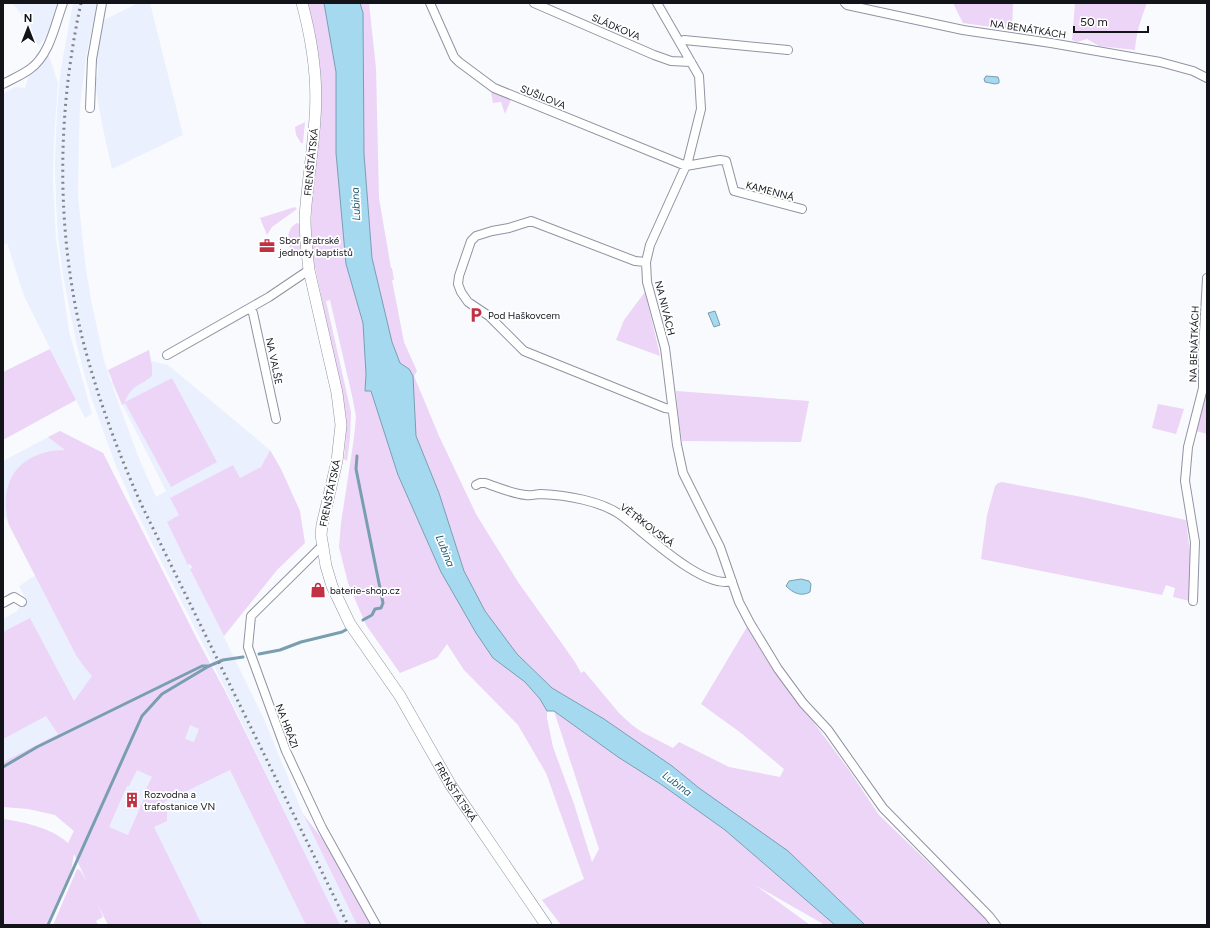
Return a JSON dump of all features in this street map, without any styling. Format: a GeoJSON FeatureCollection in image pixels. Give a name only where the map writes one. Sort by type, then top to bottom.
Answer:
{"type":"FeatureCollection","features":[{"type":"Feature","properties":{"kind":"main road","name":"FRENŠTÁTSKÁ"},"geometry":{"type":"LineString","coordinates":[[302,3],[312,56],[315,94],[315,117],[305,218],[308,270],[337,393],[341,425],[337,461],[322,525],[322,546],[326,566],[332,586],[352,627],[400,696],[462,804],[546,925]]}},
{"type":"Feature","properties":{"kind":"street"},"geometry":{"type":"LineString","coordinates":[[3,84],[31,68],[43,55],[63,3]]}},
{"type":"Feature","properties":{"kind":"street"},"geometry":{"type":"LineString","coordinates":[[90,108],[92,59],[102,3]]}},
{"type":"Feature","properties":{"kind":"street","name":"SUŠILOVA"},"geometry":{"type":"LineString","coordinates":[[430,3],[454,57],[494,88],[686,166]]}},
{"type":"Feature","properties":{"kind":"street","name":"SLÁDKOVA"},"geometry":{"type":"LineString","coordinates":[[534,3],[654,55],[671,61],[691,62]]}},
{"type":"Feature","properties":{"kind":"street","name":"NA NIVÁCH"},"geometry":{"type":"LineString","coordinates":[[656,3],[699,76],[701,110],[686,166],[650,245],[646,262],[647,282],[665,348],[677,445],[683,473],[720,547],[739,602],[778,669],[803,703],[828,730],[883,808],[989,916],[996,925]]}},
{"type":"Feature","properties":{"kind":"street","name":"NA BENÁTKÁCH"},"geometry":{"type":"LineString","coordinates":[[845,3],[847,5],[963,30],[1051,43],[1160,62],[1193,71],[1207,78]]}},
{"type":"Feature","properties":{"kind":"street"},"geometry":{"type":"LineString","coordinates":[[680,43],[684,40],[788,50]]}},
{"type":"Feature","properties":{"kind":"street","name":"KAMENNÁ"},"geometry":{"type":"LineString","coordinates":[[686,166],[720,160],[726,161],[734,192],[802,209]]}},
{"type":"Feature","properties":{"kind":"street"},"geometry":{"type":"LineString","coordinates":[[646,262],[635,261],[531,221],[510,228],[492,231],[476,236],[471,241],[459,276],[458,284],[460,292],[468,302],[489,316],[524,351],[665,408],[672,409]]}},
{"type":"Feature","properties":{"kind":"street"},"geometry":{"type":"LineString","coordinates":[[167,355],[269,297],[308,270]]}},
{"type":"Feature","properties":{"kind":"street","name":"NA BENÁTKÁCH"},"geometry":{"type":"LineString","coordinates":[[1193,601],[1195,542],[1185,481],[1188,447],[1203,388],[1203,351],[1207,278]]}},
{"type":"Feature","properties":{"kind":"street","name":"NA VALŠE"},"geometry":{"type":"LineString","coordinates":[[250,308],[253,313],[276,419]]}},
{"type":"Feature","properties":{"kind":"street","name":"VĚTŘKOVSKÁ"},"geometry":{"type":"LineString","coordinates":[[476,485],[485,483],[526,496],[539,494],[570,497],[602,506],[621,515],[675,559],[704,576],[726,583],[732,581]]}},
{"type":"Feature","properties":{"kind":"street","name":"NA HRÁZI"},"geometry":{"type":"LineString","coordinates":[[322,546],[251,616],[248,647],[286,750],[322,828],[376,925]]}},
{"type":"Feature","properties":{"kind":"street"},"geometry":{"type":"LineString","coordinates":[[3,603],[14,597],[22,602]]}},
{"type":"Feature","properties":{"kind":"shaded area"},"geometry":{"type":"Polygon","coordinates":[[[11,3],[59,3],[48,35],[38,46],[17,8],[11,3]]]}},
{"type":"Feature","properties":{"kind":"shaded area"},"geometry":{"type":"Polygon","coordinates":[[[73,3],[97,3],[86,57],[80,107],[78,197],[86,270],[104,360],[111,382],[148,360],[168,365],[270,450],[261,467],[240,482],[168,522],[264,719],[303,814],[357,925],[108,925],[69,843],[74,831],[55,815],[187,669],[3,762],[3,619],[17,611],[25,597],[19,586],[36,575],[3,514],[3,461],[60,431],[103,453],[198,641],[225,691],[312,867],[217,672],[136,511],[116,466],[90,394],[75,337],[63,275],[58,237],[55,165],[57,109],[61,68],[73,3]],[[111,382],[138,456],[156,497],[166,491],[111,382]]]}},
{"type":"Feature","properties":{"kind":"shaded area"},"geometry":{"type":"Polygon","coordinates":[[[138,3],[150,3],[183,135],[112,169],[95,81],[98,75],[96,60],[102,21],[138,3]]]}},
{"type":"Feature","properties":{"kind":"shaded area"},"geometry":{"type":"Polygon","coordinates":[[[307,3],[324,3],[336,72],[336,153],[346,264],[363,323],[366,374],[365,390],[371,391],[398,475],[441,572],[476,633],[493,657],[525,682],[540,699],[547,711],[553,747],[574,804],[592,862],[599,849],[554,711],[618,757],[662,785],[725,830],[835,925],[825,925],[755,885],[810,925],[561,925],[542,900],[584,879],[546,773],[518,725],[464,670],[447,644],[437,658],[400,673],[366,625],[348,583],[339,547],[356,417],[330,300],[326,301],[351,412],[347,461],[344,459],[346,436],[343,399],[312,253],[312,195],[321,118],[321,94],[307,3]]]}},
{"type":"Feature","properties":{"kind":"shaded area"},"geometry":{"type":"Polygon","coordinates":[[[360,3],[369,3],[376,68],[379,198],[394,280],[392,280],[404,342],[417,371],[414,376],[439,436],[476,514],[518,582],[575,662],[581,673],[584,671],[619,713],[632,725],[642,732],[673,748],[679,742],[729,767],[780,777],[784,769],[741,733],[701,704],[747,627],[775,670],[849,770],[879,815],[987,919],[991,925],[865,925],[672,766],[604,719],[552,688],[517,654],[485,611],[464,571],[439,493],[416,436],[413,376],[409,369],[400,363],[392,342],[372,258],[364,154],[363,13],[360,3]]]}},
{"type":"Feature","properties":{"kind":"shaded area"},"geometry":{"type":"Polygon","coordinates":[[[953,3],[1013,3],[1012,30],[963,23],[953,3]]]}},
{"type":"Feature","properties":{"kind":"shaded area"},"geometry":{"type":"Polygon","coordinates":[[[1075,3],[1147,3],[1139,26],[1135,50],[1099,46],[1087,39],[1077,42],[1072,40],[1075,3]]]}},
{"type":"Feature","properties":{"kind":"shaded area"},"geometry":{"type":"Polygon","coordinates":[[[36,54],[49,56],[58,83],[53,181],[56,240],[69,331],[92,414],[85,418],[24,296],[7,243],[3,245],[3,94],[15,87],[25,88],[36,54]]]}},
{"type":"Feature","properties":{"kind":"shaded area"},"geometry":{"type":"Polygon","coordinates":[[[491,92],[511,100],[505,114],[501,102],[493,103],[491,92]]]}},
{"type":"Feature","properties":{"kind":"shaded area"},"geometry":{"type":"Polygon","coordinates":[[[305,122],[303,143],[301,143],[296,135],[295,127],[305,122]]]}},
{"type":"Feature","properties":{"kind":"shaded area"},"geometry":{"type":"Polygon","coordinates":[[[295,207],[297,209],[272,227],[267,235],[260,218],[295,207]]]}},
{"type":"Feature","properties":{"kind":"shaded area"},"geometry":{"type":"Polygon","coordinates":[[[297,223],[300,224],[301,254],[291,255],[288,237],[290,229],[297,223]]]}},
{"type":"Feature","properties":{"kind":"shaded area"},"geometry":{"type":"Polygon","coordinates":[[[645,292],[660,356],[616,340],[624,320],[645,292]]]}},
{"type":"Feature","properties":{"kind":"shaded area"},"geometry":{"type":"Polygon","coordinates":[[[50,349],[76,400],[3,440],[3,372],[50,349]]]}},
{"type":"Feature","properties":{"kind":"shaded area"},"geometry":{"type":"Polygon","coordinates":[[[149,350],[152,376],[133,389],[127,396],[125,402],[172,378],[217,462],[171,487],[125,403],[122,405],[108,370],[149,350]]]}},
{"type":"Feature","properties":{"kind":"shaded area"},"geometry":{"type":"Polygon","coordinates":[[[1207,364],[1207,434],[1196,431],[1207,364]]]}},
{"type":"Feature","properties":{"kind":"shaded area"},"geometry":{"type":"Polygon","coordinates":[[[676,391],[809,401],[801,442],[682,441],[676,391]]]}},
{"type":"Feature","properties":{"kind":"shaded area"},"geometry":{"type":"Polygon","coordinates":[[[1158,404],[1184,409],[1176,434],[1152,428],[1158,404]]]}},
{"type":"Feature","properties":{"kind":"shaded area"},"geometry":{"type":"Polygon","coordinates":[[[60,431],[103,453],[198,641],[225,691],[340,925],[306,925],[230,770],[164,802],[167,808],[167,821],[154,827],[202,925],[108,925],[98,904],[103,917],[96,921],[98,925],[53,925],[77,869],[80,870],[87,882],[74,854],[71,871],[47,925],[3,925],[3,819],[37,826],[54,833],[68,843],[74,831],[55,815],[28,809],[3,807],[3,762],[58,734],[46,716],[3,739],[3,632],[30,618],[74,701],[92,676],[76,655],[9,525],[7,515],[6,497],[8,486],[12,476],[18,468],[34,456],[65,450],[48,437],[60,431]],[[190,725],[185,739],[194,742],[199,729],[190,725]],[[137,770],[129,786],[127,786],[109,827],[128,835],[146,794],[144,793],[152,777],[137,770]]]}},
{"type":"Feature","properties":{"kind":"shaded area"},"geometry":{"type":"Polygon","coordinates":[[[270,450],[281,469],[300,511],[305,543],[277,570],[224,636],[190,569],[192,568],[190,564],[188,565],[167,522],[179,515],[170,498],[233,465],[240,478],[261,467],[270,450]]]}},
{"type":"Feature","properties":{"kind":"shaded area"},"geometry":{"type":"Polygon","coordinates":[[[1002,482],[1082,497],[1186,520],[1191,560],[1190,601],[1173,597],[1175,588],[1166,585],[1162,595],[981,559],[987,515],[995,486],[1002,482]]]}},
{"type":"Feature","properties":{"kind":"shaded area"},"geometry":{"type":"Polygon","coordinates":[[[627,502],[625,511],[641,514],[636,523],[618,509],[627,502]]]}},
{"type":"Feature","properties":{"kind":"shaded area"},"geometry":{"type":"Polygon","coordinates":[[[303,814],[334,854],[372,925],[357,925],[303,814]]]}},
{"type":"Feature","properties":{"kind":"water","name":"Lubina"},"geometry":{"type":"Polygon","coordinates":[[[324,3],[360,3],[363,13],[364,154],[372,258],[392,342],[400,363],[409,369],[413,376],[416,436],[439,493],[464,571],[485,611],[517,654],[552,688],[604,719],[672,766],[699,788],[788,851],[865,925],[835,925],[725,830],[662,785],[618,757],[554,711],[547,711],[540,699],[525,682],[493,658],[476,633],[441,572],[398,475],[371,391],[365,391],[366,374],[363,323],[346,264],[336,153],[336,72],[324,3]]]}},
{"type":"Feature","properties":{"kind":"water"},"geometry":{"type":"Polygon","coordinates":[[[986,76],[998,77],[999,83],[995,84],[985,82],[984,79],[986,76]]]}},
{"type":"Feature","properties":{"kind":"water"},"geometry":{"type":"Polygon","coordinates":[[[715,311],[720,325],[714,327],[708,313],[715,311]]]}},
{"type":"Feature","properties":{"kind":"water"},"geometry":{"type":"Polygon","coordinates":[[[801,579],[809,581],[811,584],[810,592],[797,594],[786,586],[789,581],[801,579]]]}},
{"type":"Feature","properties":{"kind":"waterway"},"geometry":{"type":"LineString","coordinates":[[357,456],[356,469],[383,603],[381,608],[375,609],[372,615],[363,620]]}},
{"type":"Feature","properties":{"kind":"waterway"},"geometry":{"type":"LineString","coordinates":[[259,654],[280,650],[301,642],[342,632],[349,628]]}},
{"type":"Feature","properties":{"kind":"waterway"},"geometry":{"type":"LineString","coordinates":[[48,925],[142,716],[162,694],[209,666],[223,660],[243,657]]}},
{"type":"Feature","properties":{"kind":"waterway"},"geometry":{"type":"LineString","coordinates":[[3,767],[37,747],[202,666],[209,666]]}},
{"type":"Feature","properties":{"kind":"railway"},"geometry":{"type":"LineString","coordinates":[[81,3],[67,86],[64,128],[64,212],[74,296],[82,337],[94,381],[125,466],[143,508],[348,925]]}},
{"type":"Feature","properties":{"kind":"place","name":"Sbor Bratrské jednoty baptistů"},"geometry":{"type":"Point","coordinates":[267,246]}},
{"type":"Feature","properties":{"kind":"place","name":"Pod Haškovcem"},"geometry":{"type":"Point","coordinates":[476,315]}},
{"type":"Feature","properties":{"kind":"place","name":"baterie-shop.cz"},"geometry":{"type":"Point","coordinates":[318,590]}},
{"type":"Feature","properties":{"kind":"place","name":"Rozvodna a trafostanice VN"},"geometry":{"type":"Point","coordinates":[132,800]}}]}
